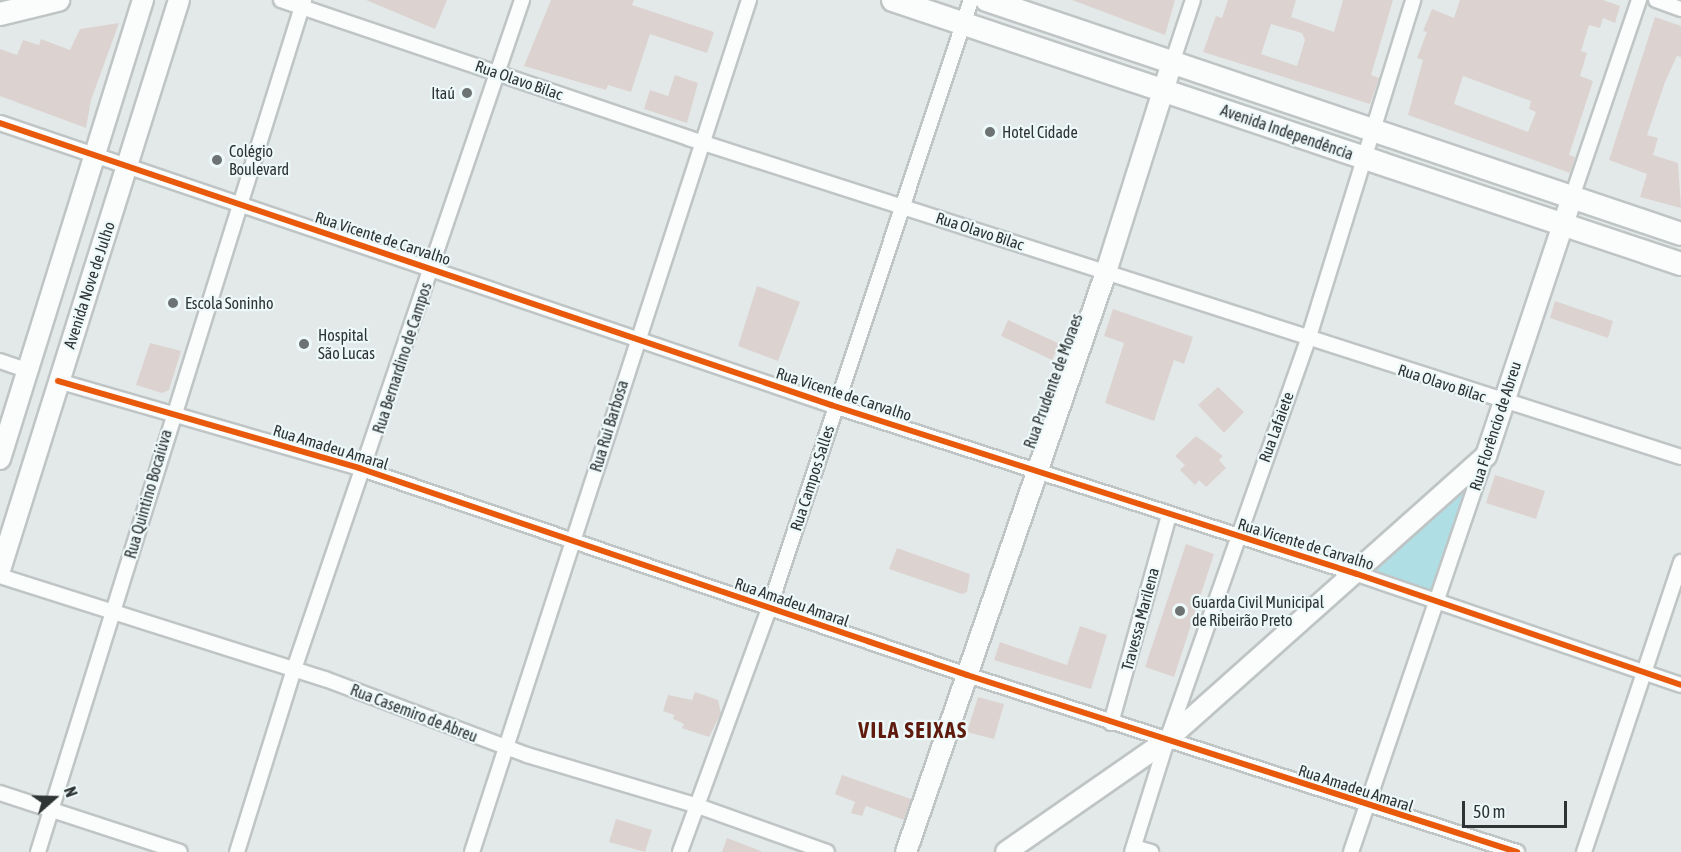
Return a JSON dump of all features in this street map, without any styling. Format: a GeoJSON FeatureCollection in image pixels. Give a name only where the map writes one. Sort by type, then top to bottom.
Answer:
{"type":"FeatureCollection","features":[{"type":"Feature","properties":{"kind":"main road"},"geometry":{"type":"LineString","coordinates":[[0,14],[58,0]]}},
{"type":"Feature","properties":{"kind":"main road","name":"Avenida Nove de Julho"},"geometry":{"type":"LineString","coordinates":[[0,459],[26,370],[97,156],[143,0]]}},
{"type":"Feature","properties":{"kind":"main road","name":"Avenida Nove de Julho"},"geometry":{"type":"LineString","coordinates":[[0,570],[179,0]]}},
{"type":"Feature","properties":{"kind":"main road","name":"Avenida Independência"},"geometry":{"type":"LineString","coordinates":[[893,0],[1164,88],[1362,158],[1681,264]]}},
{"type":"Feature","properties":{"kind":"main road","name":"Avenida Independência"},"geometry":{"type":"LineString","coordinates":[[987,0],[1681,234]]}},
{"type":"Feature","properties":{"kind":"main road","name":"Rua Prudente de Moraes"},"geometry":{"type":"LineString","coordinates":[[906,852],[1034,473],[1106,272],[1172,63]]}},
{"type":"Feature","properties":{"kind":"main road","name":"Rua Florêncio de Abreu"},"geometry":{"type":"LineString","coordinates":[[1486,456],[1572,196]]}},
{"type":"Feature","properties":{"kind":"main road"},"geometry":{"type":"LineString","coordinates":[[1006,852],[1167,740],[1357,574],[1486,456]]}},
{"type":"Feature","properties":{"kind":"street","name":"Rua Olavo Bilac"},"geometry":{"type":"LineString","coordinates":[[282,0],[303,3],[497,73],[705,143],[1106,272],[1308,340],[1502,403],[1681,457]]}},
{"type":"Feature","properties":{"kind":"street","name":"Rua Bernardino de Campos"},"geometry":{"type":"LineString","coordinates":[[237,852],[293,672],[364,471],[522,0]]}},
{"type":"Feature","properties":{"kind":"street","name":"Rua Rui Barbosa"},"geometry":{"type":"LineString","coordinates":[[472,852],[503,747],[573,543],[636,339],[705,143],[749,0]]}},
{"type":"Feature","properties":{"kind":"street","name":"Rua Campos Salles"},"geometry":{"type":"LineString","coordinates":[[680,852],[695,805],[769,609],[971,0]]}},
{"type":"Feature","properties":{"kind":"street","name":"Rua Prudente de Moraes"},"geometry":{"type":"LineString","coordinates":[[1172,63],[1193,0]]}},
{"type":"Feature","properties":{"kind":"street","name":"Rua Lafaiete"},"geometry":{"type":"LineString","coordinates":[[1133,849],[1167,740],[1236,537],[1308,340],[1370,131],[1413,0]]}},
{"type":"Feature","properties":{"kind":"street","name":"Rua Florêncio de Abreu"},"geometry":{"type":"LineString","coordinates":[[1572,196],[1639,0]]}},
{"type":"Feature","properties":{"kind":"street"},"geometry":{"type":"LineString","coordinates":[[1656,0],[1681,9]]}},
{"type":"Feature","properties":{"kind":"street","name":"Rua Quintino Bocaiúva"},"geometry":{"type":"LineString","coordinates":[[38,852],[114,611],[172,412],[303,3]]}},
{"type":"Feature","properties":{"kind":"street","name":"Rua Vicente de Carvalho"},"geometry":{"type":"LineString","coordinates":[[0,123],[432,267],[835,407],[1034,473],[1357,574],[1681,685]]}},
{"type":"Feature","properties":{"kind":"street"},"geometry":{"type":"LineString","coordinates":[[0,361],[26,370]]}},
{"type":"Feature","properties":{"kind":"street","name":"Rua Amadeu Amaral"},"geometry":{"type":"LineString","coordinates":[[58,381],[172,412],[364,471],[1111,723],[1365,806],[1517,852]]}},
{"type":"Feature","properties":{"kind":"street","name":"Rua Florêncio de Abreu"},"geometry":{"type":"LineString","coordinates":[[1351,852],[1435,600],[1486,456]]}},
{"type":"Feature","properties":{"kind":"street","name":"Travessa Marilena"},"geometry":{"type":"LineString","coordinates":[[1111,723],[1169,515]]}},
{"type":"Feature","properties":{"kind":"street"},"geometry":{"type":"LineString","coordinates":[[1584,852],[1681,562]]}},
{"type":"Feature","properties":{"kind":"street","name":"Rua Casemiro de Abreu"},"geometry":{"type":"LineString","coordinates":[[0,576],[114,611],[293,672],[325,679],[503,747],[695,805],[827,852]]}},
{"type":"Feature","properties":{"kind":"street"},"geometry":{"type":"LineString","coordinates":[[0,793],[180,852]]}},
{"type":"Feature","properties":{"kind":"street"},"geometry":{"type":"LineString","coordinates":[[1133,849],[1150,852]]}},
{"type":"Feature","properties":{"kind":"shaded area"},"geometry":{"type":"Polygon","coordinates":[[[1461,494],[1469,497],[1431,591],[1375,570],[1461,494]]]}},
{"type":"Feature","properties":{"kind":"building"},"geometry":{"type":"Polygon","coordinates":[[[366,0],[447,0],[435,29],[366,0]]]}},
{"type":"Feature","properties":{"kind":"building"},"geometry":{"type":"Polygon","coordinates":[[[551,0],[634,0],[632,5],[714,32],[707,53],[650,34],[631,92],[608,85],[606,90],[524,66],[551,0]]]}},
{"type":"Feature","properties":{"kind":"building"},"geometry":{"type":"Polygon","coordinates":[[[1072,0],[1175,0],[1165,35],[1072,0]]]}},
{"type":"Feature","properties":{"kind":"building"},"geometry":{"type":"Polygon","coordinates":[[[1228,0],[1296,0],[1291,17],[1334,32],[1343,0],[1393,0],[1371,75],[1379,78],[1370,104],[1203,52],[1216,16],[1222,18],[1228,0]],[[1271,24],[1261,54],[1297,66],[1305,40],[1302,33],[1271,24]]]}},
{"type":"Feature","properties":{"kind":"building"},"geometry":{"type":"Polygon","coordinates":[[[1460,0],[1603,0],[1620,6],[1615,23],[1603,18],[1600,28],[1589,25],[1581,51],[1587,53],[1580,76],[1593,81],[1569,155],[1575,157],[1570,173],[1408,115],[1423,60],[1417,58],[1427,32],[1423,31],[1432,9],[1454,18],[1460,0]],[[1463,76],[1454,104],[1528,132],[1536,112],[1529,109],[1531,101],[1463,76]]]}},
{"type":"Feature","properties":{"kind":"building"},"geometry":{"type":"Polygon","coordinates":[[[1655,17],[1681,26],[1681,57],[1677,56],[1665,82],[1647,135],[1658,138],[1653,155],[1678,163],[1681,208],[1640,197],[1647,174],[1609,160],[1655,17]]]}},
{"type":"Feature","properties":{"kind":"building"},"geometry":{"type":"Polygon","coordinates":[[[119,23],[91,100],[86,128],[0,96],[0,49],[17,55],[23,40],[39,45],[41,39],[70,50],[80,29],[119,23]]]}},
{"type":"Feature","properties":{"kind":"building"},"geometry":{"type":"Polygon","coordinates":[[[675,75],[698,83],[687,123],[644,109],[650,90],[668,96],[675,75]]]}},
{"type":"Feature","properties":{"kind":"building"},"geometry":{"type":"Polygon","coordinates":[[[757,286],[800,302],[778,361],[738,346],[757,286]]]}},
{"type":"Feature","properties":{"kind":"building"},"geometry":{"type":"Polygon","coordinates":[[[1555,301],[1613,321],[1608,338],[1550,318],[1555,301]]]}},
{"type":"Feature","properties":{"kind":"building"},"geometry":{"type":"Polygon","coordinates":[[[1113,309],[1193,337],[1184,364],[1174,360],[1154,421],[1105,403],[1124,343],[1104,336],[1113,309]]]}},
{"type":"Feature","properties":{"kind":"building"},"geometry":{"type":"Polygon","coordinates":[[[1008,320],[1060,344],[1052,360],[1001,336],[1008,320]]]}},
{"type":"Feature","properties":{"kind":"building"},"geometry":{"type":"Polygon","coordinates":[[[150,343],[181,351],[169,390],[162,393],[136,385],[150,343]]]}},
{"type":"Feature","properties":{"kind":"building"},"geometry":{"type":"Polygon","coordinates":[[[1218,387],[1244,412],[1224,433],[1198,405],[1218,387]]]}},
{"type":"Feature","properties":{"kind":"building"},"geometry":{"type":"Polygon","coordinates":[[[1196,436],[1223,456],[1219,460],[1226,468],[1206,487],[1199,480],[1195,485],[1180,470],[1185,465],[1175,456],[1196,436]]]}},
{"type":"Feature","properties":{"kind":"building"},"geometry":{"type":"Polygon","coordinates":[[[1495,475],[1545,491],[1536,519],[1486,503],[1495,475]]]}},
{"type":"Feature","properties":{"kind":"building","name":"Guarda Civil Municipal de Ribeirão Preto"},"geometry":{"type":"Polygon","coordinates":[[[1186,544],[1214,554],[1174,677],[1145,667],[1186,544]]]}},
{"type":"Feature","properties":{"kind":"building"},"geometry":{"type":"Polygon","coordinates":[[[897,548],[970,574],[967,592],[962,594],[889,569],[897,548]]]}},
{"type":"Feature","properties":{"kind":"building"},"geometry":{"type":"Polygon","coordinates":[[[1080,626],[1107,635],[1091,689],[994,660],[1000,642],[1067,665],[1080,626]]]}},
{"type":"Feature","properties":{"kind":"building"},"geometry":{"type":"Polygon","coordinates":[[[695,692],[718,700],[721,713],[709,737],[682,728],[684,724],[673,719],[674,715],[663,711],[668,695],[692,700],[695,692]]]}},
{"type":"Feature","properties":{"kind":"building"},"geometry":{"type":"Polygon","coordinates":[[[978,697],[1004,704],[994,739],[967,732],[978,697]]]}},
{"type":"Feature","properties":{"kind":"building"},"geometry":{"type":"Polygon","coordinates":[[[842,775],[911,799],[904,820],[866,806],[862,816],[851,813],[855,802],[835,794],[842,775]]]}},
{"type":"Feature","properties":{"kind":"building"},"geometry":{"type":"Polygon","coordinates":[[[616,819],[652,830],[645,852],[609,842],[616,819]]]}},
{"type":"Feature","properties":{"kind":"building"},"geometry":{"type":"Polygon","coordinates":[[[727,838],[761,851],[761,852],[722,852],[727,838]]]}},
{"type":"Feature","properties":{"kind":"cycle path"},"geometry":{"type":"LineString","coordinates":[[0,123],[831,405],[1357,574],[1681,685]]}},
{"type":"Feature","properties":{"kind":"cycle path"},"geometry":{"type":"LineString","coordinates":[[58,381],[359,468],[967,675],[1517,852]]}},
{"type":"Feature","properties":{"kind":"place","name":"Itaú"},"geometry":{"type":"Point","coordinates":[467,93]}},
{"type":"Feature","properties":{"kind":"place","name":"Hotel Cidade"},"geometry":{"type":"Point","coordinates":[990,132]}},
{"type":"Feature","properties":{"kind":"place","name":"Colégio Boulevard"},"geometry":{"type":"Point","coordinates":[217,160]}},
{"type":"Feature","properties":{"kind":"place","name":"Escola Soninho"},"geometry":{"type":"Point","coordinates":[173,303]}},
{"type":"Feature","properties":{"kind":"place","name":"Hospital São Lucas"},"geometry":{"type":"Point","coordinates":[304,344]}},
{"type":"Feature","properties":{"kind":"place","name":"Guarda Civil Municipal de Ribeirão Preto"},"geometry":{"type":"Point","coordinates":[1180,611]}},
{"type":"Feature","properties":{"kind":"district","name":"VILA SEIXAS"},"geometry":{"type":"Point","coordinates":[913,731]}}]}
